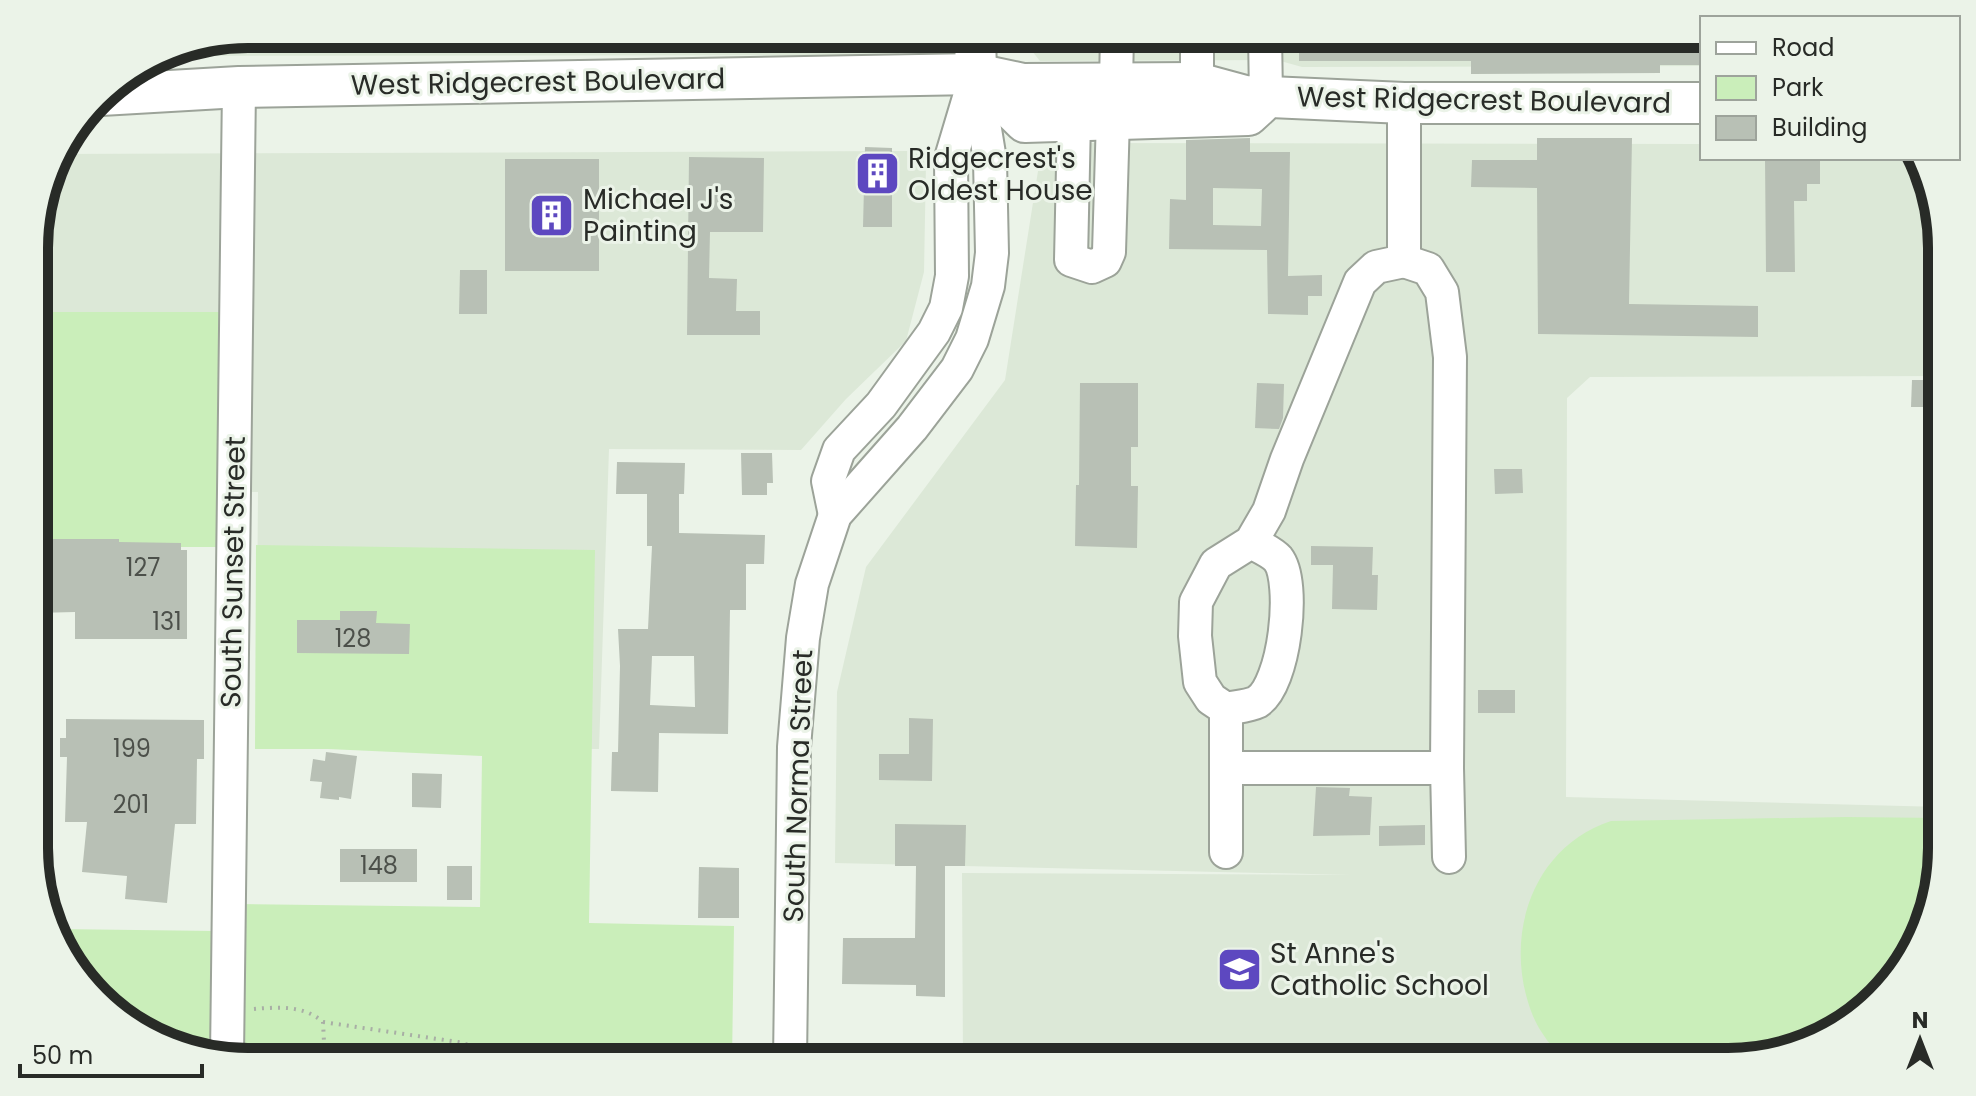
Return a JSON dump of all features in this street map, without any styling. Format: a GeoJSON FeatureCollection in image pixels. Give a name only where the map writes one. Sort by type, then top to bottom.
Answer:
{"type":"FeatureCollection","features":[{"type":"Feature","properties":{"kind":"main road"},"geometry":{"type":"LineString","coordinates":[[975,48],[976,74]]}},
{"type":"Feature","properties":{"kind":"main road","name":"West Ridgecrest Boulevard"},"geometry":{"type":"LineString","coordinates":[[976,74],[1025,122],[1070,120],[1115,101],[1197,83],[1245,96],[1404,103],[1700,103]]}},
{"type":"Feature","properties":{"kind":"main road","name":"West Ridgecrest Boulevard"},"geometry":{"type":"LineString","coordinates":[[121,94],[239,87],[976,74],[1115,101],[1248,115],[1266,97]]}},
{"type":"Feature","properties":{"kind":"street"},"geometry":{"type":"LineString","coordinates":[[1070,120],[1063,234],[1065,248],[1071,260],[1092,267],[1105,261],[1108,256],[1117,48]]}},
{"type":"Feature","properties":{"kind":"street"},"geometry":{"type":"LineString","coordinates":[[1197,48],[1197,83]]}},
{"type":"Feature","properties":{"kind":"street"},"geometry":{"type":"LineString","coordinates":[[1265,48],[1266,97]]}},
{"type":"Feature","properties":{"kind":"street","name":"South Norma Street"},"geometry":{"type":"LineString","coordinates":[[790,1048],[794,747],[803,638],[812,584],[835,515],[912,428],[957,369],[972,339],[988,286],[992,253],[990,160],[976,74]]}},
{"type":"Feature","properties":{"kind":"street","name":"South Sunset Street"},"geometry":{"type":"LineString","coordinates":[[227,1046],[239,87]]}},
{"type":"Feature","properties":{"kind":"street"},"geometry":{"type":"LineString","coordinates":[[1404,103],[1404,261]]}},
{"type":"Feature","properties":{"kind":"street"},"geometry":{"type":"LineString","coordinates":[[1251,542],[1278,559],[1287,586],[1282,660],[1272,687],[1257,702],[1226,709],[1211,699],[1200,682],[1195,636],[1196,602],[1216,564],[1251,542],[1269,511],[1287,459],[1360,282],[1376,267],[1404,261],[1428,269],[1442,292],[1450,357],[1449,857]]}},
{"type":"Feature","properties":{"kind":"street"},"geometry":{"type":"LineString","coordinates":[[1226,709],[1226,852]]}},
{"type":"Feature","properties":{"kind":"street"},"geometry":{"type":"LineString","coordinates":[[1226,768],[1447,768]]}},
{"type":"Feature","properties":{"kind":"path"},"geometry":{"type":"LineString","coordinates":[[227,1011],[280,1007],[312,1012],[323,1022],[480,1048]]}},
{"type":"Feature","properties":{"kind":"path"},"geometry":{"type":"LineString","coordinates":[[323,1022],[324,1048]]}},
{"type":"Feature","properties":{"kind":"shaded area"},"geometry":{"type":"Polygon","coordinates":[[[235,48],[908,48],[897,55],[195,56],[235,48]]]}},
{"type":"Feature","properties":{"kind":"shaded area"},"geometry":{"type":"Polygon","coordinates":[[[1030,48],[1700,48],[1700,66],[1302,67],[1277,60],[1040,61],[1030,48]]]}},
{"type":"Feature","properties":{"kind":"shaded area"},"geometry":{"type":"Polygon","coordinates":[[[1061,143],[1700,144],[1700,160],[1907,160],[1924,209],[1928,235],[1928,376],[1590,377],[1567,398],[1566,797],[1928,807],[1928,861],[1913,925],[1887,970],[1869,989],[1850,1007],[1805,1033],[1741,1048],[963,1048],[962,873],[1351,875],[835,863],[837,692],[866,567],[1005,380],[1038,171],[1061,143]]]}},
{"type":"Feature","properties":{"kind":"shaded area"},"geometry":{"type":"Polygon","coordinates":[[[914,151],[926,163],[924,272],[906,341],[846,399],[801,450],[609,449],[599,749],[256,747],[258,492],[48,493],[48,248],[52,209],[63,171],[72,154],[914,151]]]}},
{"type":"Feature","properties":{"kind":"green space"},"geometry":{"type":"Polygon","coordinates":[[[48,312],[227,312],[227,547],[48,547],[48,312]]]}},
{"type":"Feature","properties":{"kind":"green space"},"geometry":{"type":"Polygon","coordinates":[[[256,545],[595,550],[589,923],[734,926],[732,1048],[237,1047],[239,904],[480,907],[482,756],[255,749],[256,545]]]}},
{"type":"Feature","properties":{"kind":"green space"},"geometry":{"type":"Polygon","coordinates":[[[1928,818],[1928,861],[1924,887],[1913,925],[1887,970],[1850,1007],[1805,1033],[1741,1048],[1554,1048],[1533,1016],[1524,987],[1521,957],[1523,928],[1530,900],[1560,852],[1583,834],[1611,821],[1928,818]]]}},
{"type":"Feature","properties":{"kind":"green space"},"geometry":{"type":"Polygon","coordinates":[[[65,929],[216,931],[215,1045],[171,1033],[116,998],[82,959],[65,929]]]}},
{"type":"Feature","properties":{"kind":"building"},"geometry":{"type":"Polygon","coordinates":[[[1299,48],[1700,48],[1700,65],[1660,65],[1660,73],[1471,74],[1471,61],[1299,61],[1299,48]]]}},
{"type":"Feature","properties":{"kind":"building"},"geometry":{"type":"Polygon","coordinates":[[[1250,138],[1250,152],[1290,152],[1288,276],[1322,275],[1322,296],[1308,296],[1308,315],[1268,314],[1267,250],[1169,249],[1170,199],[1186,200],[1186,140],[1250,138]],[[1213,188],[1213,225],[1261,226],[1262,189],[1213,188]]]}},
{"type":"Feature","properties":{"kind":"building"},"geometry":{"type":"Polygon","coordinates":[[[1537,138],[1632,138],[1629,304],[1758,306],[1758,337],[1538,334],[1537,188],[1471,187],[1472,160],[1537,160],[1537,138]]]}},
{"type":"Feature","properties":{"kind":"building","name":"Ridgecrest's Oldest House"},"geometry":{"type":"Polygon","coordinates":[[[865,147],[892,148],[892,227],[863,227],[865,147]]]}},
{"type":"Feature","properties":{"kind":"building"},"geometry":{"type":"Polygon","coordinates":[[[689,157],[764,158],[763,232],[710,232],[709,278],[737,279],[736,311],[760,311],[760,335],[687,335],[689,157]]]}},
{"type":"Feature","properties":{"kind":"building","name":"Michael J's Painting"},"geometry":{"type":"Polygon","coordinates":[[[505,159],[599,159],[599,271],[505,271],[505,159]]]}},
{"type":"Feature","properties":{"kind":"building"},"geometry":{"type":"Polygon","coordinates":[[[1765,160],[1820,160],[1820,184],[1807,184],[1807,201],[1794,201],[1795,272],[1766,272],[1765,160]]]}},
{"type":"Feature","properties":{"kind":"building"},"geometry":{"type":"Polygon","coordinates":[[[460,270],[487,270],[487,314],[459,314],[460,270]]]}},
{"type":"Feature","properties":{"kind":"building"},"geometry":{"type":"Polygon","coordinates":[[[1912,380],[1928,380],[1928,407],[1911,407],[1912,380]]]}},
{"type":"Feature","properties":{"kind":"building"},"geometry":{"type":"Polygon","coordinates":[[[1080,383],[1138,383],[1138,447],[1131,447],[1131,486],[1138,486],[1137,548],[1075,546],[1080,383]]]}},
{"type":"Feature","properties":{"kind":"building"},"geometry":{"type":"Polygon","coordinates":[[[1257,383],[1284,384],[1283,418],[1279,429],[1255,428],[1257,383]]]}},
{"type":"Feature","properties":{"kind":"building"},"geometry":{"type":"Polygon","coordinates":[[[741,453],[772,453],[773,483],[767,483],[767,495],[742,495],[741,453]]]}},
{"type":"Feature","properties":{"kind":"building"},"geometry":{"type":"Polygon","coordinates":[[[617,462],[685,463],[684,494],[679,494],[679,533],[765,535],[764,564],[746,564],[746,610],[730,610],[728,734],[659,733],[658,792],[611,791],[612,752],[618,752],[618,629],[648,629],[652,546],[647,546],[647,494],[616,494],[617,462]],[[652,656],[650,705],[695,707],[694,656],[652,656]]]}},
{"type":"Feature","properties":{"kind":"building"},"geometry":{"type":"Polygon","coordinates":[[[1494,469],[1522,469],[1523,493],[1495,494],[1494,469]]]}},
{"type":"Feature","properties":{"kind":"building"},"geometry":{"type":"Polygon","coordinates":[[[48,539],[181,543],[181,550],[187,550],[187,639],[75,639],[75,612],[48,613],[48,539]]]}},
{"type":"Feature","properties":{"kind":"building"},"geometry":{"type":"Polygon","coordinates":[[[1311,546],[1373,547],[1372,575],[1378,575],[1377,610],[1332,609],[1333,565],[1311,565],[1311,546]]]}},
{"type":"Feature","properties":{"kind":"building"},"geometry":{"type":"Polygon","coordinates":[[[340,611],[377,611],[376,623],[410,624],[409,654],[297,653],[297,620],[340,620],[340,611]]]}},
{"type":"Feature","properties":{"kind":"building"},"geometry":{"type":"Polygon","coordinates":[[[1478,690],[1515,690],[1515,713],[1478,713],[1478,690]]]}},
{"type":"Feature","properties":{"kind":"building"},"geometry":{"type":"Polygon","coordinates":[[[909,718],[933,719],[932,781],[879,780],[879,754],[909,754],[909,718]]]}},
{"type":"Feature","properties":{"kind":"building"},"geometry":{"type":"Polygon","coordinates":[[[66,719],[204,720],[204,759],[197,759],[196,824],[175,824],[167,903],[125,899],[127,876],[82,872],[87,822],[65,822],[67,757],[60,757],[60,738],[66,738],[66,719]]]}},
{"type":"Feature","properties":{"kind":"building"},"geometry":{"type":"Polygon","coordinates":[[[326,752],[357,756],[351,799],[320,798],[322,782],[310,781],[313,759],[325,761],[326,752]]]}},
{"type":"Feature","properties":{"kind":"building"},"geometry":{"type":"Polygon","coordinates":[[[412,773],[442,774],[441,808],[412,807],[412,773]]]}},
{"type":"Feature","properties":{"kind":"building"},"geometry":{"type":"Polygon","coordinates":[[[1316,787],[1350,788],[1349,796],[1372,797],[1370,835],[1313,836],[1316,787]]]}},
{"type":"Feature","properties":{"kind":"building"},"geometry":{"type":"Polygon","coordinates":[[[895,824],[966,825],[965,866],[945,866],[945,997],[916,996],[916,985],[842,984],[843,938],[915,938],[916,866],[895,866],[895,824]]]}},
{"type":"Feature","properties":{"kind":"building"},"geometry":{"type":"Polygon","coordinates":[[[1425,825],[1425,845],[1379,846],[1379,826],[1425,825]]]}},
{"type":"Feature","properties":{"kind":"building"},"geometry":{"type":"Polygon","coordinates":[[[340,849],[417,849],[417,882],[340,882],[340,849]]]}},
{"type":"Feature","properties":{"kind":"building"},"geometry":{"type":"Polygon","coordinates":[[[447,866],[472,866],[472,900],[447,900],[447,866]]]}},
{"type":"Feature","properties":{"kind":"building"},"geometry":{"type":"Polygon","coordinates":[[[699,867],[739,868],[739,918],[698,918],[699,867]]]}},
{"type":"Feature","properties":{"kind":"place","name":"Ridgecrest's Oldest House"},"geometry":{"type":"Point","coordinates":[877,174]}},
{"type":"Feature","properties":{"kind":"place","name":"Michael J's Painting"},"geometry":{"type":"Point","coordinates":[552,215]}},
{"type":"Feature","properties":{"kind":"place","name":"St Anne's Catholic School"},"geometry":{"type":"Point","coordinates":[1239,969]}}]}
